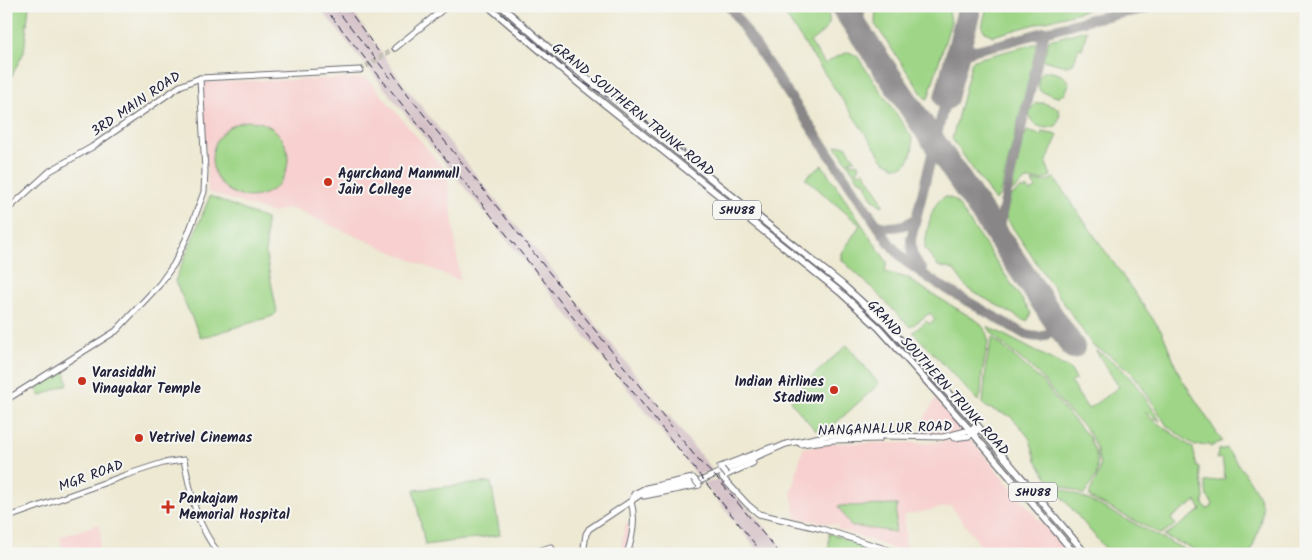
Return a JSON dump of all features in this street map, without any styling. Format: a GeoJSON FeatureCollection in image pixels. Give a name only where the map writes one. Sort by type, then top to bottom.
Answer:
{"type":"FeatureCollection","features":[{"type":"Feature","properties":{"kind":"main road","name":"GRAND SOUTHERN TRUNK ROAD"},"geometry":{"type":"LineString","coordinates":[[488,6],[570,76],[840,292],[879,328],[972,432],[1075,554]]}},
{"type":"Feature","properties":{"kind":"main road","name":"GRAND SOUTHERN TRUNK ROAD"},"geometry":{"type":"LineString","coordinates":[[501,6],[550,49],[850,292],[885,323],[979,427],[1086,554]]}},
{"type":"Feature","properties":{"kind":"street"},"geometry":{"type":"LineString","coordinates":[[395,48],[447,6]]}},
{"type":"Feature","properties":{"kind":"street","name":"3RD MAIN ROAD"},"geometry":{"type":"LineString","coordinates":[[6,211],[50,170],[92,147],[180,86],[200,78],[360,70]]}},
{"type":"Feature","properties":{"kind":"street"},"geometry":{"type":"LineString","coordinates":[[6,400],[116,331],[159,285],[174,264],[187,237],[204,192],[205,171],[200,78]]}},
{"type":"Feature","properties":{"kind":"street"},"geometry":{"type":"LineString","coordinates":[[972,432],[979,427]]}},
{"type":"Feature","properties":{"kind":"street","name":"NANGANALLUR ROAD"},"geometry":{"type":"LineString","coordinates":[[631,502],[643,493],[700,481],[786,444],[830,435],[940,441],[972,432]]}},
{"type":"Feature","properties":{"kind":"street"},"geometry":{"type":"LineString","coordinates":[[727,475],[720,467],[783,442],[786,444],[784,448],[727,475],[722,477],[759,514],[822,529],[900,554]]}},
{"type":"Feature","properties":{"kind":"street","name":"MGR ROAD"},"geometry":{"type":"LineString","coordinates":[[6,518],[128,474],[163,463],[184,460],[195,514],[210,543],[219,554]]}},
{"type":"Feature","properties":{"kind":"street"},"geometry":{"type":"LineString","coordinates":[[583,553],[588,529],[631,502],[646,496],[699,485],[693,478],[643,489],[634,494],[631,502],[633,514],[631,540],[627,554]]}},
{"type":"Feature","properties":{"kind":"street"},"geometry":{"type":"LineString","coordinates":[[529,554],[551,548],[554,554]]}},
{"type":"Feature","properties":{"kind":"shaded area"},"geometry":{"type":"Polygon","coordinates":[[[318,6],[349,6],[404,85],[713,471],[697,475],[318,6]]]}},
{"type":"Feature","properties":{"kind":"shaded area","name":"Agurchand Manmull Jain College"},"geometry":{"type":"Polygon","coordinates":[[[367,78],[447,172],[460,281],[295,210],[287,208],[273,213],[208,192],[202,82],[367,78]]]}},
{"type":"Feature","properties":{"kind":"shaded area"},"geometry":{"type":"Polygon","coordinates":[[[935,399],[962,429],[952,434],[927,435],[922,423],[935,399]]]}},
{"type":"Feature","properties":{"kind":"shaded area"},"geometry":{"type":"Polygon","coordinates":[[[970,439],[1068,554],[987,554],[951,506],[904,515],[906,553],[838,529],[838,525],[796,518],[791,493],[803,448],[834,443],[927,443],[970,439]]]}},
{"type":"Feature","properties":{"kind":"shaded area"},"geometry":{"type":"Polygon","coordinates":[[[720,478],[776,539],[786,554],[761,554],[704,484],[720,478]]]}},
{"type":"Feature","properties":{"kind":"shaded area"},"geometry":{"type":"Polygon","coordinates":[[[99,524],[101,533],[98,554],[64,554],[60,537],[99,524]]]}},
{"type":"Feature","properties":{"kind":"shaded area"},"geometry":{"type":"Polygon","coordinates":[[[625,524],[629,524],[627,549],[621,549],[625,524]]]}},
{"type":"Feature","properties":{"kind":"green space"},"geometry":{"type":"Polygon","coordinates":[[[6,6],[29,6],[24,52],[6,87],[6,6]]]}},
{"type":"Feature","properties":{"kind":"green space"},"geometry":{"type":"Polygon","coordinates":[[[779,6],[824,6],[828,13],[829,23],[824,31],[810,42],[825,64],[849,52],[857,56],[911,136],[912,152],[904,166],[896,167],[883,160],[779,6]]]}},
{"type":"Feature","properties":{"kind":"green space"},"geometry":{"type":"Polygon","coordinates":[[[876,6],[948,6],[951,21],[928,99],[925,98],[875,24],[876,6]]]}},
{"type":"Feature","properties":{"kind":"green space"},"geometry":{"type":"Polygon","coordinates":[[[987,6],[1091,6],[1090,9],[993,36],[985,32],[982,27],[987,6]]]}},
{"type":"Feature","properties":{"kind":"green space"},"geometry":{"type":"Polygon","coordinates":[[[1087,30],[1082,49],[1079,48],[1073,64],[1066,66],[1043,60],[1049,40],[1087,30]]]}},
{"type":"Feature","properties":{"kind":"green space"},"geometry":{"type":"Polygon","coordinates":[[[1038,43],[1000,194],[995,201],[952,139],[972,61],[1038,43]]]}},
{"type":"Feature","properties":{"kind":"green space"},"geometry":{"type":"Polygon","coordinates":[[[1045,71],[1056,73],[1065,78],[1069,84],[1065,94],[1057,97],[1040,91],[1038,80],[1045,71]]]}},
{"type":"Feature","properties":{"kind":"green space"},"geometry":{"type":"Polygon","coordinates":[[[1036,103],[1043,103],[1058,108],[1060,114],[1057,125],[1045,128],[1034,124],[1030,115],[1031,109],[1036,103]]]}},
{"type":"Feature","properties":{"kind":"green space"},"geometry":{"type":"Polygon","coordinates":[[[243,121],[257,121],[271,127],[282,138],[288,152],[285,174],[277,186],[257,197],[243,197],[229,191],[218,180],[212,166],[212,152],[218,138],[229,127],[243,121]]]}},
{"type":"Feature","properties":{"kind":"green space"},"geometry":{"type":"Polygon","coordinates":[[[1027,131],[1041,135],[1042,132],[1058,135],[1046,163],[1051,176],[1043,180],[1026,180],[1009,194],[1023,140],[1027,131]]]}},
{"type":"Feature","properties":{"kind":"green space"},"geometry":{"type":"Polygon","coordinates":[[[842,145],[847,147],[855,160],[850,160],[850,163],[860,166],[857,172],[861,173],[863,170],[880,196],[883,206],[872,197],[867,183],[859,180],[836,146],[842,145]]]}},
{"type":"Feature","properties":{"kind":"green space"},"geometry":{"type":"Polygon","coordinates":[[[822,165],[887,262],[885,272],[911,279],[911,281],[979,322],[983,327],[988,342],[982,374],[981,395],[978,401],[913,332],[927,321],[929,324],[935,320],[930,313],[910,327],[842,260],[842,253],[860,225],[805,178],[822,165]]]}},
{"type":"Feature","properties":{"kind":"green space"},"geometry":{"type":"Polygon","coordinates":[[[1054,178],[1162,332],[1180,376],[1222,441],[1210,447],[1209,444],[1195,446],[1167,426],[1131,372],[1108,354],[1093,346],[1006,218],[1005,212],[1008,198],[1022,188],[1023,190],[1027,188],[1030,192],[1036,188],[1032,182],[1047,181],[1054,178]]]}},
{"type":"Feature","properties":{"kind":"green space"},"geometry":{"type":"Polygon","coordinates":[[[210,196],[266,219],[266,256],[277,312],[273,316],[201,338],[175,281],[210,196]]]}},
{"type":"Feature","properties":{"kind":"green space"},"geometry":{"type":"Polygon","coordinates":[[[944,197],[955,200],[1031,313],[1028,320],[1025,321],[968,289],[954,270],[938,266],[925,249],[933,211],[939,200],[944,197]]]}},
{"type":"Feature","properties":{"kind":"green space"},"geometry":{"type":"Polygon","coordinates":[[[987,326],[1070,369],[1076,379],[1071,383],[1088,409],[1119,387],[1096,351],[1116,364],[1133,381],[1160,421],[1145,411],[1149,417],[1193,448],[1197,467],[1199,467],[1204,497],[1203,504],[1207,509],[1211,508],[1213,504],[1207,496],[1205,482],[1225,479],[1222,458],[1216,459],[1219,450],[1226,448],[1247,477],[1261,501],[1261,518],[1250,554],[1203,553],[1164,536],[1201,510],[1196,501],[1171,518],[1175,525],[1161,534],[1090,498],[1091,489],[1098,476],[1100,463],[1092,438],[1038,374],[1003,344],[987,326]]]}},
{"type":"Feature","properties":{"kind":"green space"},"geometry":{"type":"Polygon","coordinates":[[[992,337],[1042,381],[1061,406],[1089,437],[1097,457],[1097,471],[1096,476],[1084,495],[1049,480],[1036,460],[1030,439],[1019,425],[1010,416],[988,408],[983,404],[986,365],[992,337]]]}},
{"type":"Feature","properties":{"kind":"green space","name":"Indian Airlines Stadium"},"geometry":{"type":"Polygon","coordinates":[[[847,345],[879,384],[827,431],[822,425],[816,431],[791,402],[793,394],[847,345]]]}},
{"type":"Feature","properties":{"kind":"green space"},"geometry":{"type":"Polygon","coordinates":[[[65,371],[68,384],[40,396],[36,387],[65,371]]]}},
{"type":"Feature","properties":{"kind":"green space"},"geometry":{"type":"Polygon","coordinates":[[[491,482],[500,535],[425,545],[414,490],[491,482]]]}},
{"type":"Feature","properties":{"kind":"green space"},"geometry":{"type":"Polygon","coordinates":[[[1051,484],[1089,500],[1193,554],[1110,554],[1051,484]]]}},
{"type":"Feature","properties":{"kind":"green space"},"geometry":{"type":"Polygon","coordinates":[[[897,505],[895,532],[851,526],[838,506],[897,505]]]}},
{"type":"Feature","properties":{"kind":"green space"},"geometry":{"type":"Polygon","coordinates":[[[829,533],[878,550],[878,554],[829,554],[829,533]]]}},
{"type":"Feature","properties":{"kind":"taxiway"},"geometry":{"type":"LineString","coordinates":[[729,6],[890,244],[906,262],[936,283],[1026,335],[1034,337],[1045,335],[1054,326],[1053,318]]}},
{"type":"Feature","properties":{"kind":"taxiway"},"geometry":{"type":"LineString","coordinates":[[861,6],[859,21],[861,34]]}},
{"type":"Feature","properties":{"kind":"taxiway"},"geometry":{"type":"LineString","coordinates":[[961,6],[965,27]]}},
{"type":"Feature","properties":{"kind":"taxiway"},"geometry":{"type":"LineString","coordinates":[[955,64],[964,54],[975,50],[1091,19],[1144,9],[1147,6]]}},
{"type":"Feature","properties":{"kind":"taxiway"},"geometry":{"type":"LineString","coordinates":[[997,236],[1045,31]]}},
{"type":"Feature","properties":{"kind":"taxiway"},"geometry":{"type":"LineString","coordinates":[[962,42],[966,47],[975,50]]}},
{"type":"Feature","properties":{"kind":"taxiway"},"geometry":{"type":"LineString","coordinates":[[922,270],[912,254],[911,239],[946,98]]}},
{"type":"Feature","properties":{"kind":"taxiway"},"geometry":{"type":"LineString","coordinates":[[877,225],[897,226],[907,224],[915,219]]}},
{"type":"Feature","properties":{"kind":"runway"},"geometry":{"type":"LineString","coordinates":[[842,6],[1073,347]]}},
{"type":"Feature","properties":{"kind":"runway"},"geometry":{"type":"LineString","coordinates":[[946,98],[970,6]]}},
{"type":"Feature","properties":{"kind":"tunnel"},"geometry":{"type":"LineString","coordinates":[[360,70],[395,48]]}},
{"type":"Feature","properties":{"kind":"railway"},"geometry":{"type":"LineString","coordinates":[[323,6],[763,554]]}},
{"type":"Feature","properties":{"kind":"railway"},"geometry":{"type":"LineString","coordinates":[[334,6],[393,81]]}},
{"type":"Feature","properties":{"kind":"railway"},"geometry":{"type":"LineString","coordinates":[[346,6],[378,51]]}},
{"type":"Feature","properties":{"kind":"railway"},"geometry":{"type":"LineString","coordinates":[[492,6],[575,77],[646,121],[707,168]]}},
{"type":"Feature","properties":{"kind":"railway"},"geometry":{"type":"LineString","coordinates":[[392,72],[409,96],[699,461],[718,479],[780,554]]}},
{"type":"Feature","properties":{"kind":"place","name":"Agurchand Manmull Jain College"},"geometry":{"type":"Point","coordinates":[328,182]}},
{"type":"Feature","properties":{"kind":"place","name":"Varasiddhi Vinayakar Temple"},"geometry":{"type":"Point","coordinates":[82,381]}},
{"type":"Feature","properties":{"kind":"place","name":"Indian Airlines Stadium"},"geometry":{"type":"Point","coordinates":[834,390]}},
{"type":"Feature","properties":{"kind":"place","name":"Vetrivel Cinemas"},"geometry":{"type":"Point","coordinates":[139,438]}},
{"type":"Feature","properties":{"kind":"place","name":"Pankajam Memorial Hospital"},"geometry":{"type":"Point","coordinates":[168,507]}}]}
